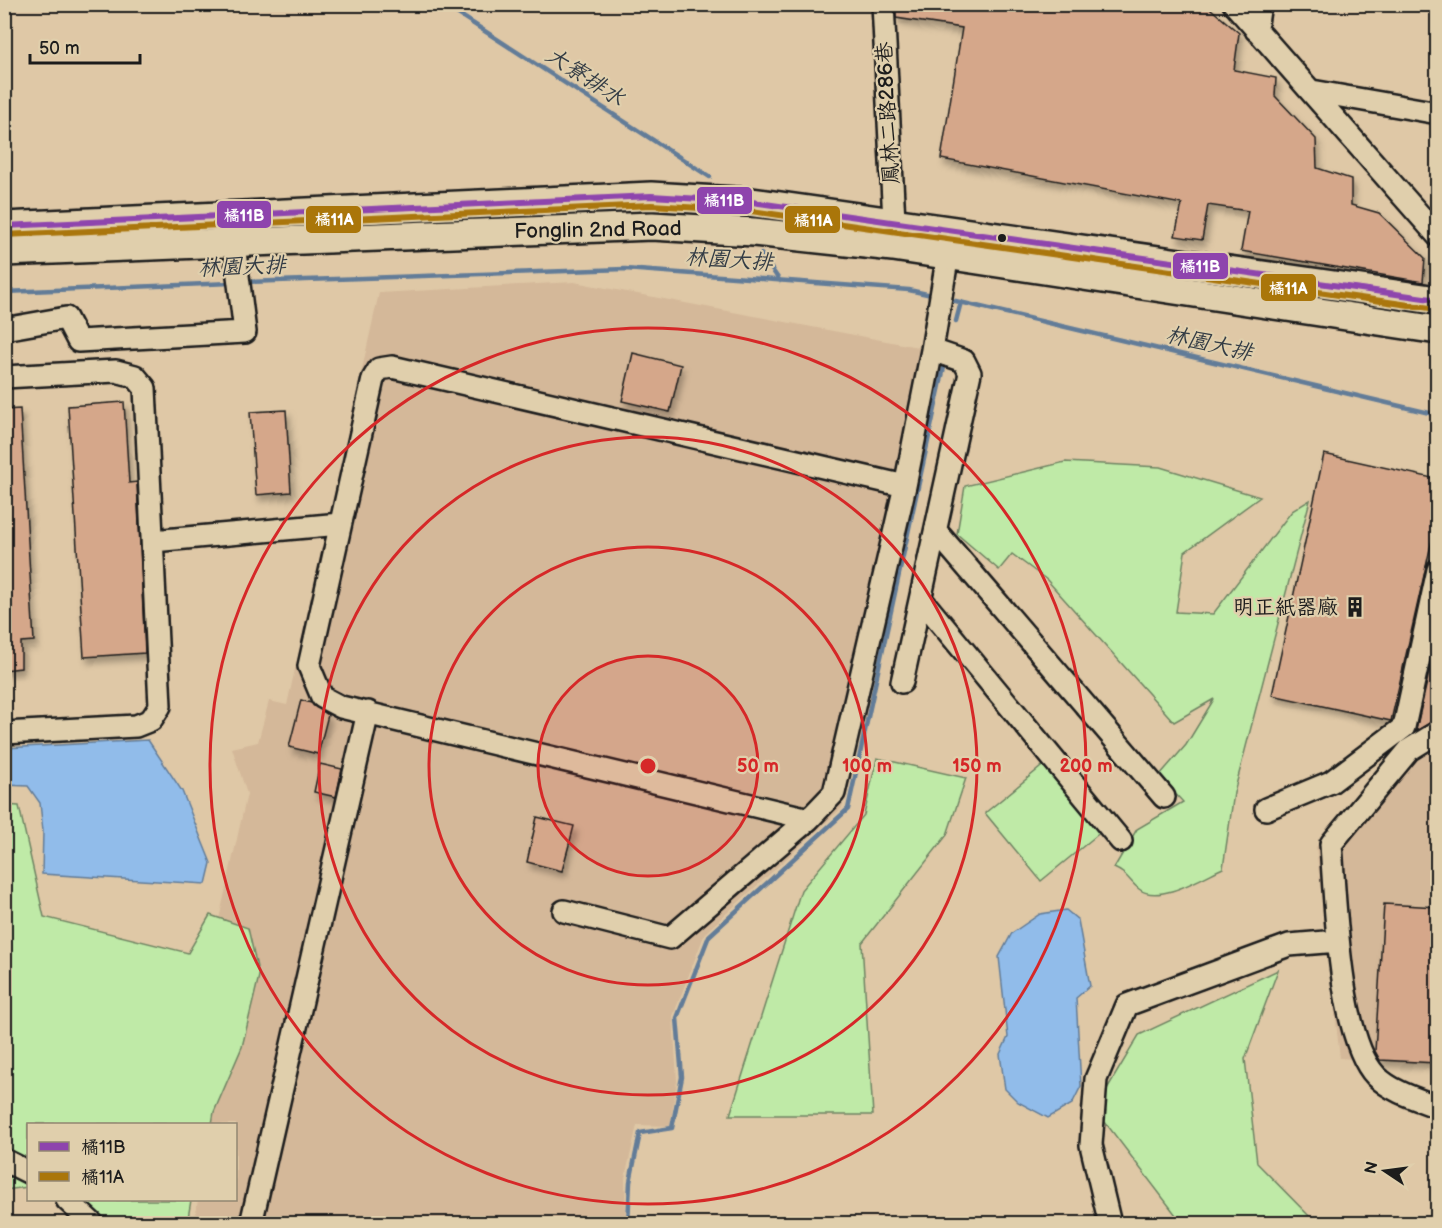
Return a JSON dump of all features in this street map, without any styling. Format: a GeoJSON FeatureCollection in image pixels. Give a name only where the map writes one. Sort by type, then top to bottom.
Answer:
{"type":"FeatureCollection","features":[{"type":"Feature","properties":{"kind":"main road","name":"Fonglin 2nd Road"},"geometry":{"type":"LineString","coordinates":[[4,226],[651,196],[752,202],[894,221],[948,251],[1437,330]]}},
{"type":"Feature","properties":{"kind":"main road","name":"Fonglin 2nd Road"},"geometry":{"type":"LineString","coordinates":[[4,252],[235,252],[652,226],[754,232],[1437,300]]}},
{"type":"Feature","properties":{"kind":"street","name":"鳳林二路286巷"},"geometry":{"type":"LineString","coordinates":[[883,4],[894,221]]}},
{"type":"Feature","properties":{"kind":"street"},"geometry":{"type":"LineString","coordinates":[[1234,4],[1437,236]]}},
{"type":"Feature","properties":{"kind":"street"},"geometry":{"type":"LineString","coordinates":[[1256,30],[1260,4]]}},
{"type":"Feature","properties":{"kind":"street"},"geometry":{"type":"LineString","coordinates":[[1312,91],[1437,113]]}},
{"type":"Feature","properties":{"kind":"street"},"geometry":{"type":"LineString","coordinates":[[4,329],[66,318],[78,341],[245,332],[230,215]]}},
{"type":"Feature","properties":{"kind":"street"},"geometry":{"type":"LineString","coordinates":[[564,911],[670,938],[809,819],[834,793],[905,486],[939,312],[948,251]]}},
{"type":"Feature","properties":{"kind":"street"},"geometry":{"type":"LineString","coordinates":[[902,682],[970,373],[964,361],[932,350]]}},
{"type":"Feature","properties":{"kind":"street"},"geometry":{"type":"LineString","coordinates":[[809,819],[341,707],[322,697],[309,666],[373,379],[379,369],[392,367],[905,486]]}},
{"type":"Feature","properties":{"kind":"street"},"geometry":{"type":"LineString","coordinates":[[4,376],[116,370],[135,376],[145,388],[160,705],[152,720],[136,726],[4,733]]}},
{"type":"Feature","properties":{"kind":"street"},"geometry":{"type":"LineString","coordinates":[[153,541],[340,525]]}},
{"type":"Feature","properties":{"kind":"street"},"geometry":{"type":"LineString","coordinates":[[936,531],[1164,797]]}},
{"type":"Feature","properties":{"kind":"street"},"geometry":{"type":"LineString","coordinates":[[1266,809],[1331,782],[1404,726],[1437,570]]}},
{"type":"Feature","properties":{"kind":"street"},"geometry":{"type":"LineString","coordinates":[[921,599],[1121,841]]}},
{"type":"Feature","properties":{"kind":"street"},"geometry":{"type":"LineString","coordinates":[[251,1224],[368,712]]}},
{"type":"Feature","properties":{"kind":"street"},"geometry":{"type":"LineString","coordinates":[[1437,732],[1409,750],[1331,844],[1338,941],[1350,1018],[1364,1056],[1375,1075],[1391,1088],[1437,1107]]}},
{"type":"Feature","properties":{"kind":"street"},"geometry":{"type":"LineString","coordinates":[[1110,1224],[1092,1145],[1095,1090],[1096,1079],[1126,1005],[1289,945],[1338,941]]}},
{"type":"Feature","properties":{"kind":"street"},"geometry":{"type":"LineString","coordinates":[[4,1160],[27,1172]]}},
{"type":"Feature","properties":{"kind":"street"},"geometry":{"type":"LineString","coordinates":[[68,1201],[93,1224]]}},
{"type":"Feature","properties":{"kind":"shaded area"},"geometry":{"type":"Polygon","coordinates":[[[574,282],[923,348],[918,470],[842,808],[705,933],[673,1016],[677,1081],[670,1126],[637,1125],[625,1178],[626,1223],[194,1223],[198,1201],[237,1201],[237,1123],[184,1123],[192,1040],[247,794],[232,748],[258,742],[269,701],[287,705],[379,293],[574,282]]]}},
{"type":"Feature","properties":{"kind":"shaded area"},"geometry":{"type":"Polygon","coordinates":[[[1437,719],[1437,1065],[1340,1058],[1316,847],[1401,741],[1437,719]]]}},
{"type":"Feature","properties":{"kind":"green space"},"geometry":{"type":"Polygon","coordinates":[[[1065,462],[1160,467],[1260,497],[1185,552],[1176,612],[1213,614],[1292,511],[1310,500],[1234,793],[1223,868],[1169,892],[1148,893],[1139,889],[1114,868],[1137,829],[1183,802],[1159,776],[1186,745],[1214,699],[1174,722],[1047,580],[1012,554],[999,570],[957,534],[965,486],[1065,462]]]}},
{"type":"Feature","properties":{"kind":"green space"},"geometry":{"type":"Polygon","coordinates":[[[877,758],[966,778],[947,835],[862,943],[873,1115],[730,1115],[801,890],[864,815],[877,758]]]}},
{"type":"Feature","properties":{"kind":"green space"},"geometry":{"type":"Polygon","coordinates":[[[1046,763],[1102,831],[1041,881],[985,813],[1046,763]]]}},
{"type":"Feature","properties":{"kind":"green space"},"geometry":{"type":"Polygon","coordinates":[[[4,805],[19,806],[44,917],[188,953],[210,915],[248,928],[259,976],[242,1047],[214,1112],[212,1123],[27,1123],[27,1187],[5,1190],[4,805]]]}},
{"type":"Feature","properties":{"kind":"green space"},"geometry":{"type":"Polygon","coordinates":[[[1278,970],[1245,1059],[1257,1163],[1316,1223],[1182,1223],[1095,1109],[1139,1035],[1278,970]]]}},
{"type":"Feature","properties":{"kind":"green space"},"geometry":{"type":"Polygon","coordinates":[[[76,1201],[191,1201],[187,1224],[101,1223],[76,1201]]]}},
{"type":"Feature","properties":{"kind":"water"},"geometry":{"type":"Polygon","coordinates":[[[148,740],[182,791],[211,863],[206,884],[42,874],[43,831],[40,803],[28,786],[5,785],[5,748],[148,740]]]}},
{"type":"Feature","properties":{"kind":"water"},"geometry":{"type":"Polygon","coordinates":[[[1066,910],[1078,920],[1090,986],[1076,998],[1081,1086],[1072,1104],[1048,1118],[1018,1102],[1005,1089],[1000,1054],[1008,1037],[999,957],[1012,933],[1040,914],[1066,910]]]}},
{"type":"Feature","properties":{"kind":"building"},"geometry":{"type":"Polygon","coordinates":[[[896,4],[1205,4],[1239,33],[1234,70],[1276,78],[1275,96],[1316,139],[1317,168],[1351,179],[1351,205],[1379,213],[1425,258],[1423,282],[1241,251],[1248,211],[1208,205],[1202,240],[1175,236],[1182,204],[941,159],[962,28],[896,18],[896,4]]]}},
{"type":"Feature","properties":{"kind":"building"},"geometry":{"type":"Polygon","coordinates":[[[633,353],[681,365],[670,412],[622,401],[633,353]]]}},
{"type":"Feature","properties":{"kind":"building"},"geometry":{"type":"Polygon","coordinates":[[[124,402],[129,483],[137,482],[145,653],[84,657],[68,406],[124,402]]]}},
{"type":"Feature","properties":{"kind":"building"},"geometry":{"type":"Polygon","coordinates":[[[20,409],[34,641],[21,642],[21,668],[4,670],[4,410],[20,409]]]}},
{"type":"Feature","properties":{"kind":"building"},"geometry":{"type":"Polygon","coordinates":[[[286,410],[291,492],[256,495],[250,412],[286,410]]]}},
{"type":"Feature","properties":{"kind":"building","name":"明正紙器廠"},"geometry":{"type":"Polygon","coordinates":[[[1324,454],[1437,479],[1437,518],[1391,721],[1272,695],[1324,454]]]}},
{"type":"Feature","properties":{"kind":"building"},"geometry":{"type":"Polygon","coordinates":[[[1436,642],[1437,719],[1416,731],[1416,730],[1436,642]]]}},
{"type":"Feature","properties":{"kind":"building"},"geometry":{"type":"Polygon","coordinates":[[[301,700],[311,703],[328,715],[318,754],[289,747],[301,700]]]}},
{"type":"Feature","properties":{"kind":"building"},"geometry":{"type":"Polygon","coordinates":[[[320,764],[342,769],[336,797],[314,792],[320,764]]]}},
{"type":"Feature","properties":{"kind":"building"},"geometry":{"type":"Polygon","coordinates":[[[537,817],[574,826],[562,871],[527,862],[537,817]]]}},
{"type":"Feature","properties":{"kind":"building"},"geometry":{"type":"Polygon","coordinates":[[[1384,904],[1437,907],[1437,1063],[1380,1060],[1375,1051],[1384,904]]]}},
{"type":"Feature","properties":{"kind":"waterway","name":"大寮排水"},"geometry":{"type":"LineString","coordinates":[[443,4],[710,177]]}},
{"type":"Feature","properties":{"kind":"waterway"},"geometry":{"type":"LineString","coordinates":[[761,254],[780,281]]}},
{"type":"Feature","properties":{"kind":"waterway","name":"林園大排"},"geometry":{"type":"LineString","coordinates":[[244,282],[625,269],[909,290],[936,296]]}},
{"type":"Feature","properties":{"kind":"waterway","name":"林園大排"},"geometry":{"type":"LineString","coordinates":[[4,292],[232,283]]}},
{"type":"Feature","properties":{"kind":"waterway","name":"林園大排"},"geometry":{"type":"LineString","coordinates":[[947,299],[1438,415]]}},
{"type":"Feature","properties":{"kind":"waterway"},"geometry":{"type":"LineString","coordinates":[[956,321],[961,302]]}},
{"type":"Feature","properties":{"kind":"waterway"},"geometry":{"type":"LineString","coordinates":[[628,1224],[630,1182],[640,1133],[672,1128],[682,1077],[677,1018],[709,936],[848,809],[944,367]]}},
{"type":"Feature","properties":{"kind":"transit line","name":"橘11B"},"geometry":{"type":"LineString","coordinates":[[4,226],[651,196],[752,202],[1438,300]]}},
{"type":"Feature","properties":{"kind":"transit line","name":"橘11A"},"geometry":{"type":"LineString","coordinates":[[4,235],[651,205],[751,211],[1437,309]]}},
{"type":"Feature","properties":{"kind":"place","name":"明正紙器廠"},"geometry":{"type":"Point","coordinates":[1355,607]}}]}
